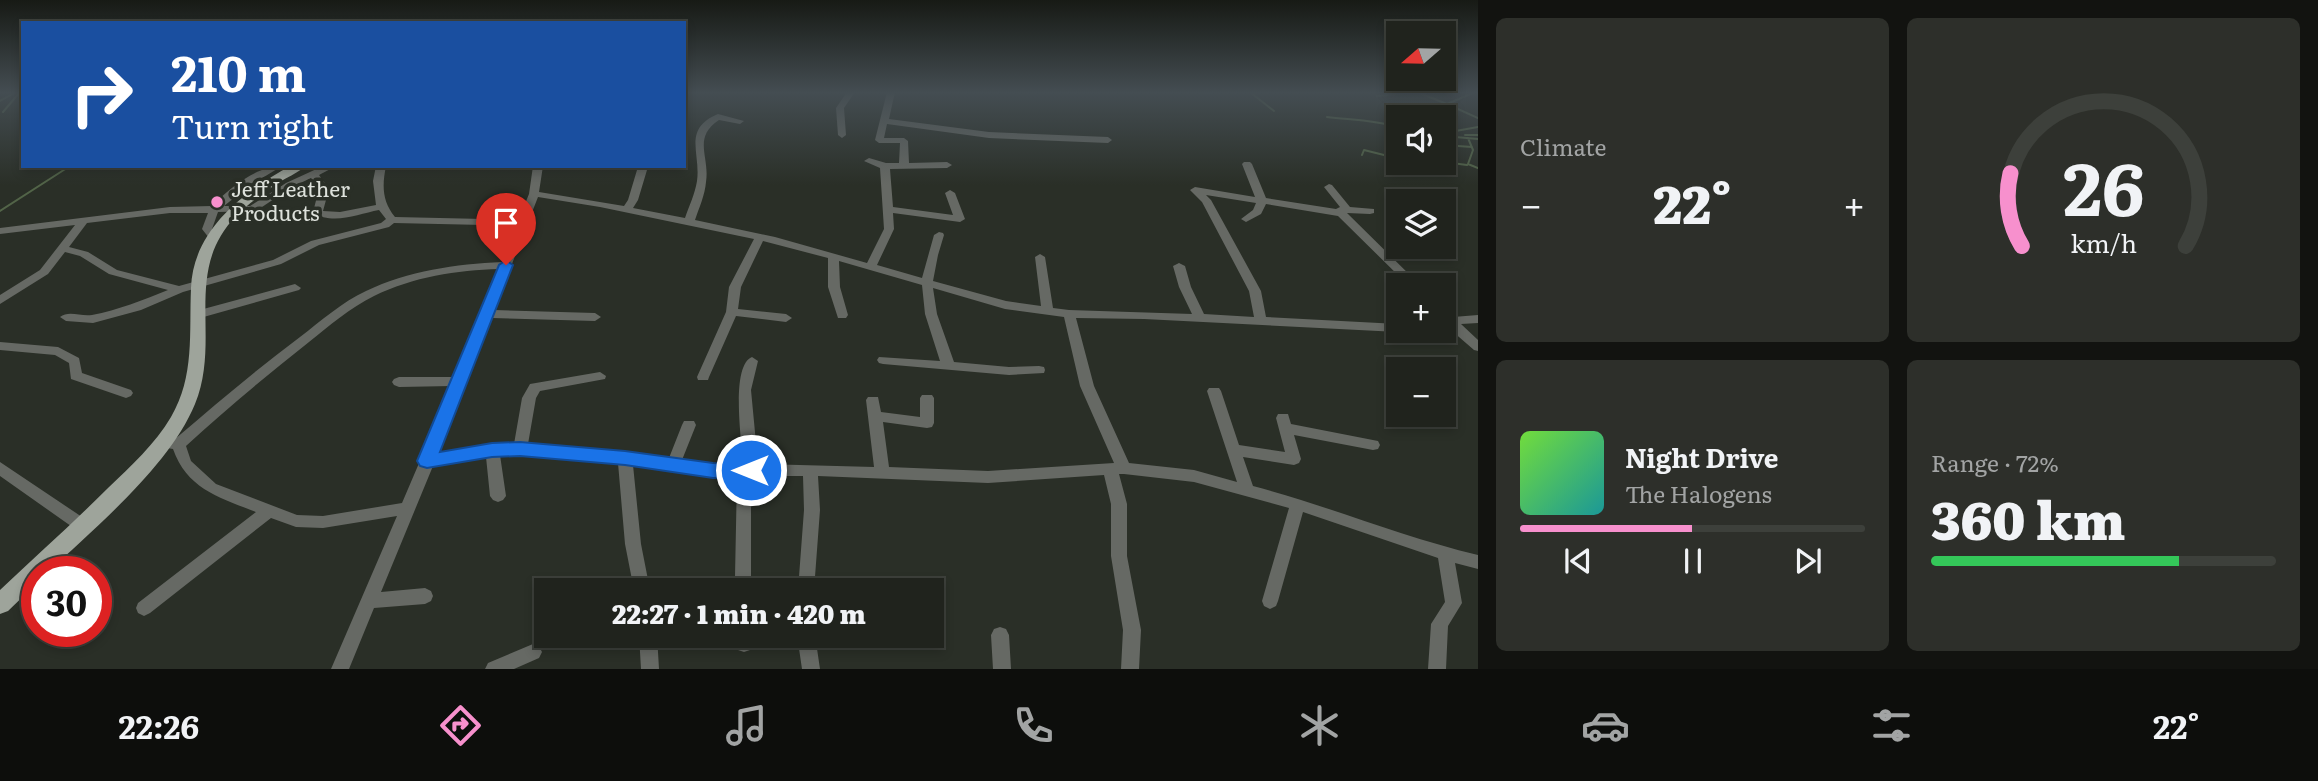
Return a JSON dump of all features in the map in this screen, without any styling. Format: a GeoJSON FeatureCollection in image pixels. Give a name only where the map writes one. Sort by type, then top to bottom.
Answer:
{"type":"FeatureCollection","features":[{"type":"Feature","properties":{"kind":"main road"},"geometry":{"type":"LineString","coordinates":[[0,604],[170,444],[195,380],[200,355],[200,261],[213,236],[234,211],[260,190],[306,170]]}},
{"type":"Feature","properties":{"kind":"street"},"geometry":{"type":"LineString","coordinates":[[689,222],[702,180],[698,140],[702,131],[711,123]]}},
{"type":"Feature","properties":{"kind":"street"},"geometry":{"type":"LineString","coordinates":[[841,123],[842,135]]}},
{"type":"Feature","properties":{"kind":"street"},"geometry":{"type":"LineString","coordinates":[[883,123],[879,140],[904,141],[904,166]]}},
{"type":"Feature","properties":{"kind":"street"},"geometry":{"type":"LineString","coordinates":[[901,123],[1001,136],[1108,140]]}},
{"type":"Feature","properties":{"kind":"street"},"geometry":{"type":"LineString","coordinates":[[869,161],[885,166],[947,165]]}},
{"type":"Feature","properties":{"kind":"street"},"geometry":{"type":"LineString","coordinates":[[1246,219],[1257,212],[1262,201],[1247,164]]}},
{"type":"Feature","properties":{"kind":"street"},"geometry":{"type":"LineString","coordinates":[[870,268],[889,229],[885,166]]}},
{"type":"Feature","properties":{"kind":"street"},"geometry":{"type":"LineString","coordinates":[[213,236],[206,227],[215,211],[243,185],[273,168]]}},
{"type":"Feature","properties":{"kind":"street"},"geometry":{"type":"LineString","coordinates":[[380,168],[377,181],[381,207],[392,220]]}},
{"type":"Feature","properties":{"kind":"street"},"geometry":{"type":"LineString","coordinates":[[340,669],[461,381],[534,194],[538,168]]}},
{"type":"Feature","properties":{"kind":"street"},"geometry":{"type":"LineString","coordinates":[[306,170],[321,183],[325,192],[319,214],[338,215],[381,207]]}},
{"type":"Feature","properties":{"kind":"street"},"geometry":{"type":"LineString","coordinates":[[626,210],[633,200],[642,170]]}},
{"type":"Feature","properties":{"kind":"street"},"geometry":{"type":"LineString","coordinates":[[1329,187],[1344,211],[1403,273]]}},
{"type":"Feature","properties":{"kind":"street"},"geometry":{"type":"LineString","coordinates":[[1261,321],[1255,291],[1206,200],[1195,190],[1344,211],[1370,211]]}},
{"type":"Feature","properties":{"kind":"street"},"geometry":{"type":"LineString","coordinates":[[888,209],[960,219],[950,193]]}},
{"type":"Feature","properties":{"kind":"street"},"geometry":{"type":"LineString","coordinates":[[534,194],[760,237],[1005,305],[1069,314],[1386,327]]}},
{"type":"Feature","properties":{"kind":"street"},"geometry":{"type":"LineString","coordinates":[[0,230],[170,211],[234,211]]}},
{"type":"Feature","properties":{"kind":"street"},"geometry":{"type":"LineString","coordinates":[[66,317],[89,320],[137,307],[179,290],[258,269],[316,243],[385,225],[392,220],[484,222],[524,219]]}},
{"type":"Feature","properties":{"kind":"street"},"geometry":{"type":"LineString","coordinates":[[0,300],[44,272],[84,220]]}},
{"type":"Feature","properties":{"kind":"street"},"geometry":{"type":"LineString","coordinates":[[939,235],[925,281],[927,302],[948,364]]}},
{"type":"Feature","properties":{"kind":"street"},"geometry":{"type":"LineString","coordinates":[[703,377],[732,312],[735,287],[760,237]]}},
{"type":"Feature","properties":{"kind":"street"},"geometry":{"type":"LineString","coordinates":[[62,248],[84,254],[113,272],[179,290]]}},
{"type":"Feature","properties":{"kind":"street"},"geometry":{"type":"LineString","coordinates":[[832,257],[834,288],[842,315]]}},
{"type":"Feature","properties":{"kind":"street"},"geometry":{"type":"LineString","coordinates":[[1040,257],[1048,311]]}},
{"type":"Feature","properties":{"kind":"street"},"geometry":{"type":"LineString","coordinates":[[407,508],[323,522],[296,521],[211,488],[185,464],[170,444],[249,381],[363,297],[410,280],[478,265],[506,265]]}},
{"type":"Feature","properties":{"kind":"street"},"geometry":{"type":"LineString","coordinates":[[1179,265],[1185,287],[1199,318]]}},
{"type":"Feature","properties":{"kind":"street"},"geometry":{"type":"LineString","coordinates":[[200,314],[295,288]]}},
{"type":"Feature","properties":{"kind":"street"},"geometry":{"type":"LineString","coordinates":[[732,312],[786,318]]}},
{"type":"Feature","properties":{"kind":"street"},"geometry":{"type":"LineString","coordinates":[[487,314],[595,317]]}},
{"type":"Feature","properties":{"kind":"street"},"geometry":{"type":"LineString","coordinates":[[1069,314],[1087,386],[1117,468],[1119,556],[1132,630],[1130,669]]}},
{"type":"Feature","properties":{"kind":"street"},"geometry":{"type":"LineString","coordinates":[[1456,319],[1478,318]]}},
{"type":"Feature","properties":{"kind":"street"},"geometry":{"type":"LineString","coordinates":[[1456,328],[1478,347]]}},
{"type":"Feature","properties":{"kind":"street"},"geometry":{"type":"LineString","coordinates":[[0,346],[58,351],[75,360],[76,376],[125,393]]}},
{"type":"Feature","properties":{"kind":"street"},"geometry":{"type":"LineString","coordinates":[[883,360],[1009,371],[1039,370]]}},
{"type":"Feature","properties":{"kind":"street"},"geometry":{"type":"LineString","coordinates":[[743,578],[748,470],[744,390],[752,361]]}},
{"type":"Feature","properties":{"kind":"street"},"geometry":{"type":"LineString","coordinates":[[520,449],[529,398],[535,387],[600,376]]}},
{"type":"Feature","properties":{"kind":"street"},"geometry":{"type":"LineString","coordinates":[[398,382],[461,381]]}},
{"type":"Feature","properties":{"kind":"street"},"geometry":{"type":"LineString","coordinates":[[1214,391],[1247,490]]}},
{"type":"Feature","properties":{"kind":"street"},"geometry":{"type":"LineString","coordinates":[[876,416],[927,423],[927,398]]}},
{"type":"Feature","properties":{"kind":"street"},"geometry":{"type":"LineString","coordinates":[[873,400],[882,473]]}},
{"type":"Feature","properties":{"kind":"street"},"geometry":{"type":"LineString","coordinates":[[1234,450],[1294,459],[1284,423],[1373,445]]}},
{"type":"Feature","properties":{"kind":"street"},"geometry":{"type":"LineString","coordinates":[[673,466],[690,425]]}},
{"type":"Feature","properties":{"kind":"street"},"geometry":{"type":"LineString","coordinates":[[427,461],[492,450],[520,449],[625,458],[673,466],[748,470],[988,477],[1117,468],[1194,476],[1298,504],[1445,554],[1478,562]]}},
{"type":"Feature","properties":{"kind":"street"},"geometry":{"type":"LineString","coordinates":[[492,450],[498,496]]}},
{"type":"Feature","properties":{"kind":"street"},"geometry":{"type":"LineString","coordinates":[[625,458],[633,544],[640,578]]}},
{"type":"Feature","properties":{"kind":"street"},"geometry":{"type":"LineString","coordinates":[[0,468],[83,526]]}},
{"type":"Feature","properties":{"kind":"street"},"geometry":{"type":"LineString","coordinates":[[807,578],[812,510],[810,470]]}},
{"type":"Feature","properties":{"kind":"street"},"geometry":{"type":"LineString","coordinates":[[1270,601],[1298,504]]}},
{"type":"Feature","properties":{"kind":"street"},"geometry":{"type":"LineString","coordinates":[[144,608],[270,510]]}},
{"type":"Feature","properties":{"kind":"street"},"geometry":{"type":"LineString","coordinates":[[1437,669],[1440,624],[1454,603],[1445,554]]}},
{"type":"Feature","properties":{"kind":"street"},"geometry":{"type":"LineString","coordinates":[[367,601],[425,596]]}},
{"type":"Feature","properties":{"kind":"street"},"geometry":{"type":"LineString","coordinates":[[1000,635],[1002,669]]}},
{"type":"Feature","properties":{"kind":"street"},"geometry":{"type":"LineString","coordinates":[[649,648],[650,669]]}},
{"type":"Feature","properties":{"kind":"street"},"geometry":{"type":"LineString","coordinates":[[808,648],[811,669]]}},
{"type":"Feature","properties":{"kind":"street"},"geometry":{"type":"LineString","coordinates":[[494,669],[533,652]]}},
{"type":"Feature","properties":{"kind":"waterway"},"geometry":{"type":"LineString","coordinates":[[1378,123],[1386,125]]}},
{"type":"Feature","properties":{"kind":"waterway"},"geometry":{"type":"LineString","coordinates":[[1456,131],[1478,127]]}},
{"type":"Feature","properties":{"kind":"waterway"},"geometry":{"type":"LineString","coordinates":[[1465,135],[1478,135]]}},
{"type":"Feature","properties":{"kind":"waterway"},"geometry":{"type":"LineString","coordinates":[[1456,137],[1468,138]]}},
{"type":"Feature","properties":{"kind":"waterway"},"geometry":{"type":"LineString","coordinates":[[1468,138],[1478,139]]}},
{"type":"Feature","properties":{"kind":"waterway"},"geometry":{"type":"LineString","coordinates":[[1468,138],[1472,147]]}},
{"type":"Feature","properties":{"kind":"waterway"},"geometry":{"type":"LineString","coordinates":[[1456,146],[1472,147]]}},
{"type":"Feature","properties":{"kind":"waterway"},"geometry":{"type":"LineString","coordinates":[[1472,147],[1468,164],[1478,168]]}},
{"type":"Feature","properties":{"kind":"waterway"},"geometry":{"type":"LineString","coordinates":[[1362,155],[1364,150],[1386,154]]}},
{"type":"Feature","properties":{"kind":"waterway"},"geometry":{"type":"LineString","coordinates":[[1456,164],[1467,165]]}},
{"type":"Feature","properties":{"kind":"waterway"},"geometry":{"type":"LineString","coordinates":[[0,211],[67,168]]}},
{"type":"Feature","properties":{"kind":"place","name":"Jeff Leather Products"},"geometry":{"type":"Point","coordinates":[217,202]}},
{"type":"Feature","properties":{"kind":"route"},"geometry":{"type":"LineString","coordinates":[[506,265],[427,461],[492,450],[520,449],[625,458],[713,470],[751,470]]}}]}
